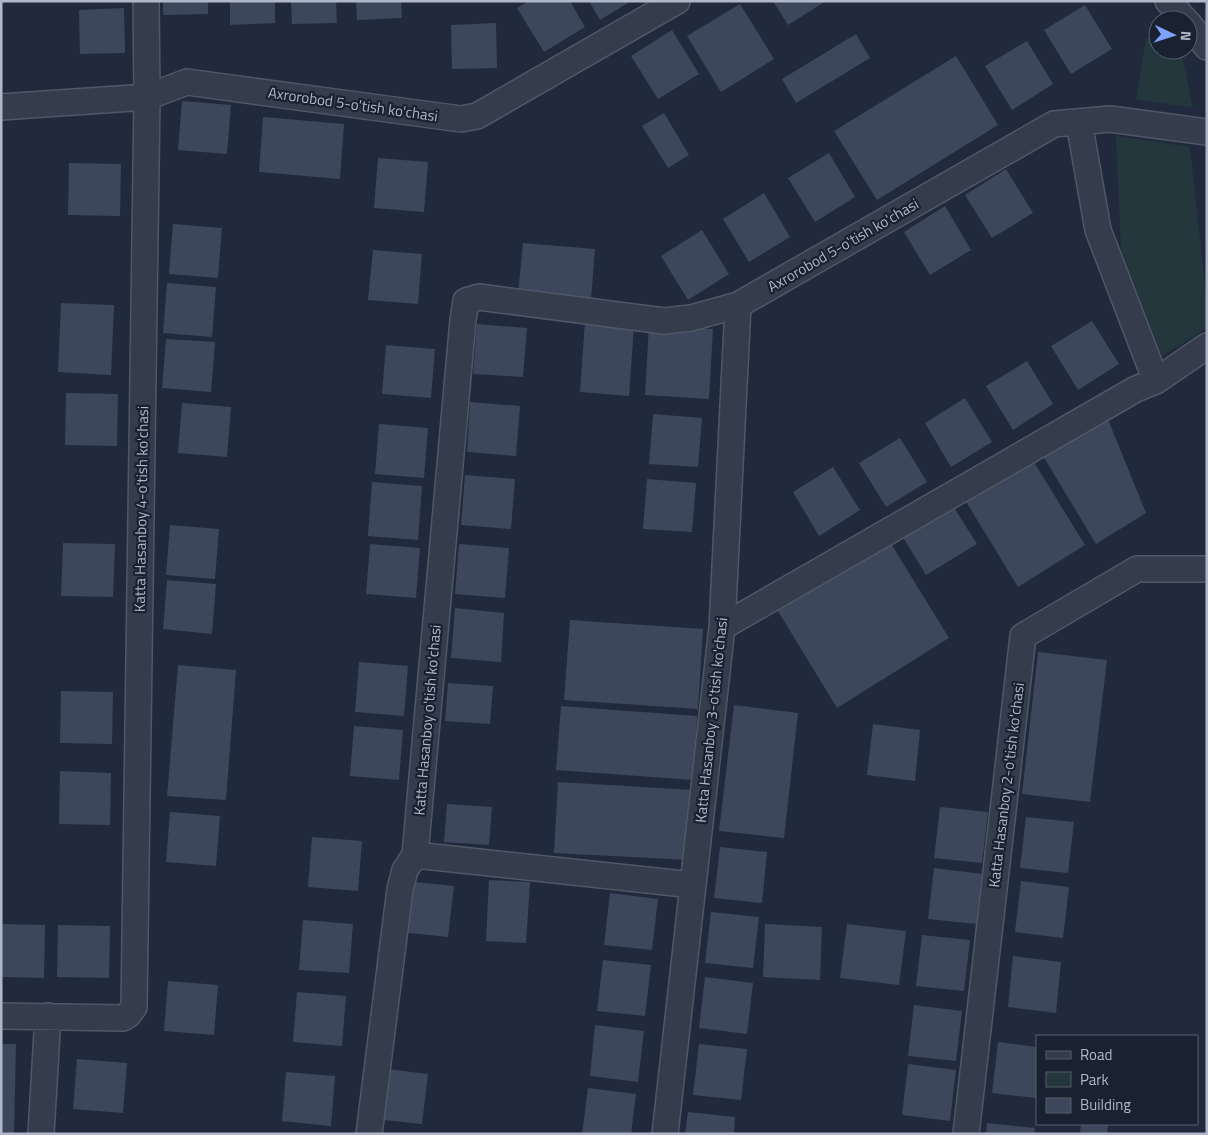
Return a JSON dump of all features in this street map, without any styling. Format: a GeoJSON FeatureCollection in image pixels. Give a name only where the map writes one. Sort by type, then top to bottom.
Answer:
{"type":"FeatureCollection","features":[{"type":"Feature","properties":{"kind":"street","name":"Katta Hasanboy 4-o'tish ko'chasi"},"geometry":{"type":"LineString","coordinates":[[48,1016],[123,1018],[134,1007],[147,97],[146,1]]}},
{"type":"Feature","properties":{"kind":"street","name":"Axrorobod 5-o'tish ko'chasi"},"geometry":{"type":"LineString","coordinates":[[1,108],[147,97],[187,82],[461,119],[477,116],[678,1]]}},
{"type":"Feature","properties":{"kind":"street"},"geometry":{"type":"LineString","coordinates":[[1198,36],[1207,47]]}},
{"type":"Feature","properties":{"kind":"street","name":"Axrorobod 5-o'tish ko'chasi"},"geometry":{"type":"LineString","coordinates":[[466,301],[480,297],[664,320],[691,318],[738,305],[1054,124],[1110,119],[1207,132]]}},
{"type":"Feature","properties":{"kind":"street"},"geometry":{"type":"LineString","coordinates":[[1079,122],[1098,230],[1156,381]]}},
{"type":"Feature","properties":{"kind":"street","name":"Katta Hasanboy o'tish ko'chasi"},"geometry":{"type":"LineString","coordinates":[[369,1134],[400,889],[405,870],[415,855],[466,301]]}},
{"type":"Feature","properties":{"kind":"street","name":"Katta Hasanboy 3-o'tish ko'chasi"},"geometry":{"type":"LineString","coordinates":[[665,1134],[722,627],[738,305]]}},
{"type":"Feature","properties":{"kind":"street"},"geometry":{"type":"LineString","coordinates":[[722,627],[1136,389],[1156,381],[1207,346]]}},
{"type":"Feature","properties":{"kind":"street","name":"Katta Hasanboy 2-o'tish ko'chasi"},"geometry":{"type":"LineString","coordinates":[[966,1134],[1023,636],[1137,569],[1207,569]]}},
{"type":"Feature","properties":{"kind":"street"},"geometry":{"type":"LineString","coordinates":[[415,855],[693,885]]}},
{"type":"Feature","properties":{"kind":"street"},"geometry":{"type":"LineString","coordinates":[[1,1016],[48,1016],[41,1134]]}},
{"type":"Feature","properties":{"kind":"green space"},"geometry":{"type":"Polygon","coordinates":[[[1146,38],[1148,38],[1148,60],[1183,60],[1193,108],[1136,99],[1146,38]]]}},
{"type":"Feature","properties":{"kind":"green space"},"geometry":{"type":"Polygon","coordinates":[[[1116,136],[1190,147],[1207,305],[1207,328],[1162,356],[1121,250],[1116,136]]]}},
{"type":"Feature","properties":{"kind":"building"},"geometry":{"type":"Polygon","coordinates":[[[163,1],[208,1],[208,14],[163,15],[163,1]]]}},
{"type":"Feature","properties":{"kind":"building"},"geometry":{"type":"Polygon","coordinates":[[[230,1],[275,1],[275,23],[230,25],[230,1]]]}},
{"type":"Feature","properties":{"kind":"building"},"geometry":{"type":"Polygon","coordinates":[[[291,1],[336,1],[337,23],[292,24],[291,1]]]}},
{"type":"Feature","properties":{"kind":"building"},"geometry":{"type":"Polygon","coordinates":[[[356,1],[401,1],[402,18],[357,20],[356,1]]]}},
{"type":"Feature","properties":{"kind":"building"},"geometry":{"type":"Polygon","coordinates":[[[529,1],[570,1],[585,27],[544,52],[517,8],[529,1]]]}},
{"type":"Feature","properties":{"kind":"building"},"geometry":{"type":"Polygon","coordinates":[[[589,1],[631,1],[600,20],[589,1]]]}},
{"type":"Feature","properties":{"kind":"building"},"geometry":{"type":"Polygon","coordinates":[[[773,1],[826,1],[788,25],[773,1]]]}},
{"type":"Feature","properties":{"kind":"building"},"geometry":{"type":"Polygon","coordinates":[[[740,4],[774,59],[721,92],[687,36],[740,4]]]}},
{"type":"Feature","properties":{"kind":"building"},"geometry":{"type":"Polygon","coordinates":[[[1085,5],[1112,49],[1071,74],[1044,30],[1085,5]]]}},
{"type":"Feature","properties":{"kind":"building"},"geometry":{"type":"Polygon","coordinates":[[[124,8],[125,53],[80,54],[79,10],[124,8]]]}},
{"type":"Feature","properties":{"kind":"building"},"geometry":{"type":"Polygon","coordinates":[[[496,23],[497,68],[452,69],[451,25],[496,23]]]}},
{"type":"Feature","properties":{"kind":"building"},"geometry":{"type":"Polygon","coordinates":[[[672,30],[699,74],[658,99],[631,56],[672,30]]]}},
{"type":"Feature","properties":{"kind":"building"},"geometry":{"type":"Polygon","coordinates":[[[856,34],[870,58],[796,103],[782,79],[856,34]]]}},
{"type":"Feature","properties":{"kind":"building"},"geometry":{"type":"Polygon","coordinates":[[[1027,41],[1053,84],[1012,110],[985,66],[1027,41]]]}},
{"type":"Feature","properties":{"kind":"building"},"geometry":{"type":"Polygon","coordinates":[[[956,56],[998,125],[877,200],[834,131],[956,56]]]}},
{"type":"Feature","properties":{"kind":"building"},"geometry":{"type":"Polygon","coordinates":[[[182,101],[231,105],[227,154],[178,150],[182,101]]]}},
{"type":"Feature","properties":{"kind":"building"},"geometry":{"type":"Polygon","coordinates":[[[664,113],[689,155],[668,168],[642,126],[664,113]]]}},
{"type":"Feature","properties":{"kind":"building"},"geometry":{"type":"Polygon","coordinates":[[[263,117],[344,124],[340,179],[259,172],[263,117]]]}},
{"type":"Feature","properties":{"kind":"building"},"geometry":{"type":"Polygon","coordinates":[[[829,153],[855,197],[815,222],[788,178],[829,153]]]}},
{"type":"Feature","properties":{"kind":"building"},"geometry":{"type":"Polygon","coordinates":[[[378,158],[428,162],[424,212],[374,208],[378,158]]]}},
{"type":"Feature","properties":{"kind":"building"},"geometry":{"type":"Polygon","coordinates":[[[69,163],[121,164],[120,216],[68,215],[69,163]]]}},
{"type":"Feature","properties":{"kind":"building"},"geometry":{"type":"Polygon","coordinates":[[[1006,169],[1033,213],[992,238],[965,195],[1006,169]]]}},
{"type":"Feature","properties":{"kind":"building"},"geometry":{"type":"Polygon","coordinates":[[[764,193],[790,237],[749,262],[723,219],[764,193]]]}},
{"type":"Feature","properties":{"kind":"building"},"geometry":{"type":"Polygon","coordinates":[[[945,206],[971,250],[930,275],[904,232],[945,206]]]}},
{"type":"Feature","properties":{"kind":"building"},"geometry":{"type":"Polygon","coordinates":[[[173,224],[222,228],[218,278],[169,274],[173,224]]]}},
{"type":"Feature","properties":{"kind":"building"},"geometry":{"type":"Polygon","coordinates":[[[702,230],[729,274],[688,300],[661,256],[702,230]]]}},
{"type":"Feature","properties":{"kind":"building"},"geometry":{"type":"Polygon","coordinates":[[[523,243],[595,249],[591,300],[518,294],[523,243]]]}},
{"type":"Feature","properties":{"kind":"building"},"geometry":{"type":"Polygon","coordinates":[[[373,250],[422,254],[418,304],[368,300],[373,250]]]}},
{"type":"Feature","properties":{"kind":"building"},"geometry":{"type":"Polygon","coordinates":[[[167,283],[216,287],[212,337],[163,333],[167,283]]]}},
{"type":"Feature","properties":{"kind":"building"},"geometry":{"type":"Polygon","coordinates":[[[61,303],[114,305],[111,375],[58,372],[61,303]]]}},
{"type":"Feature","properties":{"kind":"building"},"geometry":{"type":"Polygon","coordinates":[[[1092,321],[1119,364],[1078,390],[1051,346],[1092,321]]]}},
{"type":"Feature","properties":{"kind":"building"},"geometry":{"type":"Polygon","coordinates":[[[585,322],[634,325],[629,396],[580,392],[585,322]]]}},
{"type":"Feature","properties":{"kind":"building"},"geometry":{"type":"Polygon","coordinates":[[[477,324],[527,328],[523,377],[473,374],[477,324]]]}},
{"type":"Feature","properties":{"kind":"building"},"geometry":{"type":"Polygon","coordinates":[[[649,325],[713,329],[709,399],[645,395],[649,325]]]}},
{"type":"Feature","properties":{"kind":"building"},"geometry":{"type":"Polygon","coordinates":[[[166,339],[215,342],[211,392],[162,388],[166,339]]]}},
{"type":"Feature","properties":{"kind":"building"},"geometry":{"type":"Polygon","coordinates":[[[386,345],[435,349],[431,398],[382,394],[386,345]]]}},
{"type":"Feature","properties":{"kind":"building"},"geometry":{"type":"Polygon","coordinates":[[[1027,361],[1053,404],[1013,430],[986,386],[1027,361]]]}},
{"type":"Feature","properties":{"kind":"building"},"geometry":{"type":"Polygon","coordinates":[[[66,393],[118,394],[117,446],[65,445],[66,393]]]}},
{"type":"Feature","properties":{"kind":"building"},"geometry":{"type":"Polygon","coordinates":[[[965,398],[992,442],[951,467],[925,423],[965,398]]]}},
{"type":"Feature","properties":{"kind":"building"},"geometry":{"type":"Polygon","coordinates":[[[470,402],[520,406],[516,456],[467,452],[470,402]]]}},
{"type":"Feature","properties":{"kind":"building"},"geometry":{"type":"Polygon","coordinates":[[[182,403],[231,407],[227,457],[178,453],[182,403]]]}},
{"type":"Feature","properties":{"kind":"building"},"geometry":{"type":"Polygon","coordinates":[[[653,414],[702,418],[698,467],[649,464],[653,414]]]}},
{"type":"Feature","properties":{"kind":"building"},"geometry":{"type":"Polygon","coordinates":[[[1107,417],[1146,513],[1096,544],[1043,456],[1107,417]]]}},
{"type":"Feature","properties":{"kind":"building"},"geometry":{"type":"Polygon","coordinates":[[[379,424],[428,428],[424,478],[375,474],[379,424]]]}},
{"type":"Feature","properties":{"kind":"building"},"geometry":{"type":"Polygon","coordinates":[[[900,438],[927,482],[886,507],[859,463],[900,438]]]}},
{"type":"Feature","properties":{"kind":"building"},"geometry":{"type":"Polygon","coordinates":[[[1032,459],[1085,545],[1018,587],[965,500],[1032,459]]]}},
{"type":"Feature","properties":{"kind":"building"},"geometry":{"type":"Polygon","coordinates":[[[833,467],[860,510],[819,536],[793,492],[833,467]]]}},
{"type":"Feature","properties":{"kind":"building"},"geometry":{"type":"Polygon","coordinates":[[[465,475],[515,479],[511,529],[461,525],[465,475]]]}},
{"type":"Feature","properties":{"kind":"building"},"geometry":{"type":"Polygon","coordinates":[[[647,479],[696,483],[692,532],[643,529],[647,479]]]}},
{"type":"Feature","properties":{"kind":"building"},"geometry":{"type":"Polygon","coordinates":[[[372,482],[422,486],[418,540],[368,536],[372,482]]]}},
{"type":"Feature","properties":{"kind":"building"},"geometry":{"type":"Polygon","coordinates":[[[953,506],[977,544],[926,575],[903,537],[953,506]]]}},
{"type":"Feature","properties":{"kind":"building"},"geometry":{"type":"Polygon","coordinates":[[[170,525],[219,529],[215,579],[166,575],[170,525]]]}},
{"type":"Feature","properties":{"kind":"building"},"geometry":{"type":"Polygon","coordinates":[[[890,542],[949,638],[837,708],[778,611],[890,542]]]}},
{"type":"Feature","properties":{"kind":"building"},"geometry":{"type":"Polygon","coordinates":[[[63,543],[115,544],[113,597],[61,596],[63,543]]]}},
{"type":"Feature","properties":{"kind":"building"},"geometry":{"type":"Polygon","coordinates":[[[370,544],[420,548],[416,598],[366,594],[370,544]]]}},
{"type":"Feature","properties":{"kind":"building"},"geometry":{"type":"Polygon","coordinates":[[[459,544],[509,548],[505,598],[455,594],[459,544]]]}},
{"type":"Feature","properties":{"kind":"building"},"geometry":{"type":"Polygon","coordinates":[[[167,580],[216,584],[212,634],[163,629],[167,580]]]}},
{"type":"Feature","properties":{"kind":"building"},"geometry":{"type":"Polygon","coordinates":[[[455,608],[504,613],[501,662],[451,658],[455,608]]]}},
{"type":"Feature","properties":{"kind":"building"},"geometry":{"type":"Polygon","coordinates":[[[570,620],[703,629],[698,709],[564,700],[570,620]]]}},
{"type":"Feature","properties":{"kind":"building"},"geometry":{"type":"Polygon","coordinates":[[[1038,652],[1107,660],[1090,802],[1022,794],[1038,652]]]}},
{"type":"Feature","properties":{"kind":"building"},"geometry":{"type":"Polygon","coordinates":[[[359,662],[408,666],[404,716],[355,712],[359,662]]]}},
{"type":"Feature","properties":{"kind":"building"},"geometry":{"type":"Polygon","coordinates":[[[178,665],[236,670],[226,800],[167,796],[178,665]]]}},
{"type":"Feature","properties":{"kind":"building"},"geometry":{"type":"Polygon","coordinates":[[[448,683],[493,686],[490,724],[445,721],[448,683]]]}},
{"type":"Feature","properties":{"kind":"building"},"geometry":{"type":"Polygon","coordinates":[[[61,691],[113,692],[112,744],[60,743],[61,691]]]}},
{"type":"Feature","properties":{"kind":"building"},"geometry":{"type":"Polygon","coordinates":[[[734,705],[798,713],[784,838],[719,831],[734,705]]]}},
{"type":"Feature","properties":{"kind":"building"},"geometry":{"type":"Polygon","coordinates":[[[561,706],[697,716],[693,780],[556,770],[561,706]]]}},
{"type":"Feature","properties":{"kind":"building"},"geometry":{"type":"Polygon","coordinates":[[[873,724],[920,730],[915,781],[867,775],[873,724]]]}},
{"type":"Feature","properties":{"kind":"building"},"geometry":{"type":"Polygon","coordinates":[[[354,726],[403,730],[399,780],[350,776],[354,726]]]}},
{"type":"Feature","properties":{"kind":"building"},"geometry":{"type":"Polygon","coordinates":[[[60,771],[111,773],[110,825],[59,824],[60,771]]]}},
{"type":"Feature","properties":{"kind":"building"},"geometry":{"type":"Polygon","coordinates":[[[558,782],[693,790],[689,860],[554,853],[558,782]]]}},
{"type":"Feature","properties":{"kind":"building"},"geometry":{"type":"Polygon","coordinates":[[[447,804],[492,807],[489,845],[444,842],[447,804]]]}},
{"type":"Feature","properties":{"kind":"building"},"geometry":{"type":"Polygon","coordinates":[[[940,807],[988,812],[982,863],[934,858],[940,807]]]}},
{"type":"Feature","properties":{"kind":"building"},"geometry":{"type":"Polygon","coordinates":[[[170,812],[220,816],[216,866],[166,862],[170,812]]]}},
{"type":"Feature","properties":{"kind":"building"},"geometry":{"type":"Polygon","coordinates":[[[1026,817],[1074,822],[1068,873],[1020,868],[1026,817]]]}},
{"type":"Feature","properties":{"kind":"building"},"geometry":{"type":"Polygon","coordinates":[[[312,837],[362,841],[358,891],[308,887],[312,837]]]}},
{"type":"Feature","properties":{"kind":"building"},"geometry":{"type":"Polygon","coordinates":[[[720,847],[767,852],[762,903],[714,898],[720,847]]]}},
{"type":"Feature","properties":{"kind":"building"},"geometry":{"type":"Polygon","coordinates":[[[934,868],[982,874],[976,924],[928,919],[934,868]]]}},
{"type":"Feature","properties":{"kind":"building"},"geometry":{"type":"Polygon","coordinates":[[[489,880],[530,882],[526,943],[486,941],[489,880]]]}},
{"type":"Feature","properties":{"kind":"building"},"geometry":{"type":"Polygon","coordinates":[[[406,881],[454,886],[448,937],[400,932],[406,881]]]}},
{"type":"Feature","properties":{"kind":"building"},"geometry":{"type":"Polygon","coordinates":[[[1021,881],[1069,887],[1063,938],[1015,932],[1021,881]]]}},
{"type":"Feature","properties":{"kind":"building"},"geometry":{"type":"Polygon","coordinates":[[[610,893],[658,899],[652,950],[604,945],[610,893]]]}},
{"type":"Feature","properties":{"kind":"building"},"geometry":{"type":"Polygon","coordinates":[[[711,912],[759,917],[753,968],[705,963],[711,912]]]}},
{"type":"Feature","properties":{"kind":"building"},"geometry":{"type":"Polygon","coordinates":[[[303,920],[353,924],[349,973],[299,970],[303,920]]]}},
{"type":"Feature","properties":{"kind":"building"},"geometry":{"type":"Polygon","coordinates":[[[1,924],[45,925],[44,978],[1,977],[1,924]]]}},
{"type":"Feature","properties":{"kind":"building"},"geometry":{"type":"Polygon","coordinates":[[[765,924],[822,927],[820,980],[763,977],[765,924]]]}},
{"type":"Feature","properties":{"kind":"building"},"geometry":{"type":"Polygon","coordinates":[[[847,924],[906,931],[899,985],[840,978],[847,924]]]}},
{"type":"Feature","properties":{"kind":"building"},"geometry":{"type":"Polygon","coordinates":[[[58,925],[110,926],[109,978],[57,977],[58,925]]]}},
{"type":"Feature","properties":{"kind":"building"},"geometry":{"type":"Polygon","coordinates":[[[922,935],[970,940],[964,991],[916,986],[922,935]]]}},
{"type":"Feature","properties":{"kind":"building"},"geometry":{"type":"Polygon","coordinates":[[[1013,956],[1061,962],[1056,1013],[1008,1007],[1013,956]]]}},
{"type":"Feature","properties":{"kind":"building"},"geometry":{"type":"Polygon","coordinates":[[[603,960],[651,965],[645,1016],[597,1011],[603,960]]]}},
{"type":"Feature","properties":{"kind":"building"},"geometry":{"type":"Polygon","coordinates":[[[705,977],[753,983],[747,1034],[699,1028],[705,977]]]}},
{"type":"Feature","properties":{"kind":"building"},"geometry":{"type":"Polygon","coordinates":[[[168,981],[218,985],[214,1035],[164,1031],[168,981]]]}},
{"type":"Feature","properties":{"kind":"building"},"geometry":{"type":"Polygon","coordinates":[[[297,992],[346,996],[342,1046],[293,1042],[297,992]]]}},
{"type":"Feature","properties":{"kind":"building"},"geometry":{"type":"Polygon","coordinates":[[[914,1005],[962,1011],[956,1061],[908,1056],[914,1005]]]}},
{"type":"Feature","properties":{"kind":"building"},"geometry":{"type":"Polygon","coordinates":[[[595,1025],[644,1031],[638,1082],[590,1076],[595,1025]]]}},
{"type":"Feature","properties":{"kind":"building"},"geometry":{"type":"Polygon","coordinates":[[[998,1042],[1036,1047],[1036,1098],[992,1093],[998,1042]]]}},
{"type":"Feature","properties":{"kind":"building"},"geometry":{"type":"Polygon","coordinates":[[[1,1044],[16,1044],[14,1134],[1,1134],[1,1044]]]}},
{"type":"Feature","properties":{"kind":"building"},"geometry":{"type":"Polygon","coordinates":[[[699,1044],[747,1049],[741,1100],[693,1095],[699,1044]]]}},
{"type":"Feature","properties":{"kind":"building"},"geometry":{"type":"Polygon","coordinates":[[[77,1059],[127,1063],[123,1113],[73,1109],[77,1059]]]}},
{"type":"Feature","properties":{"kind":"building"},"geometry":{"type":"Polygon","coordinates":[[[908,1064],[956,1070],[950,1121],[902,1115],[908,1064]]]}},
{"type":"Feature","properties":{"kind":"building"},"geometry":{"type":"Polygon","coordinates":[[[379,1068],[428,1074],[422,1124],[374,1119],[379,1068]]]}},
{"type":"Feature","properties":{"kind":"building"},"geometry":{"type":"Polygon","coordinates":[[[286,1072],[335,1076],[331,1126],[282,1121],[286,1072]]]}},
{"type":"Feature","properties":{"kind":"building"},"geometry":{"type":"Polygon","coordinates":[[[588,1088],[636,1094],[631,1134],[582,1134],[588,1088]]]}},
{"type":"Feature","properties":{"kind":"building"},"geometry":{"type":"Polygon","coordinates":[[[688,1112],[735,1117],[734,1134],[685,1134],[688,1112]]]}},
{"type":"Feature","properties":{"kind":"building"},"geometry":{"type":"Polygon","coordinates":[[[987,1123],[1035,1128],[1034,1134],[986,1134],[987,1123]]]}},
{"type":"Feature","properties":{"kind":"building"},"geometry":{"type":"Polygon","coordinates":[[[1081,1125],[1108,1125],[1107,1134],[1080,1134],[1081,1125]]]}}]}
